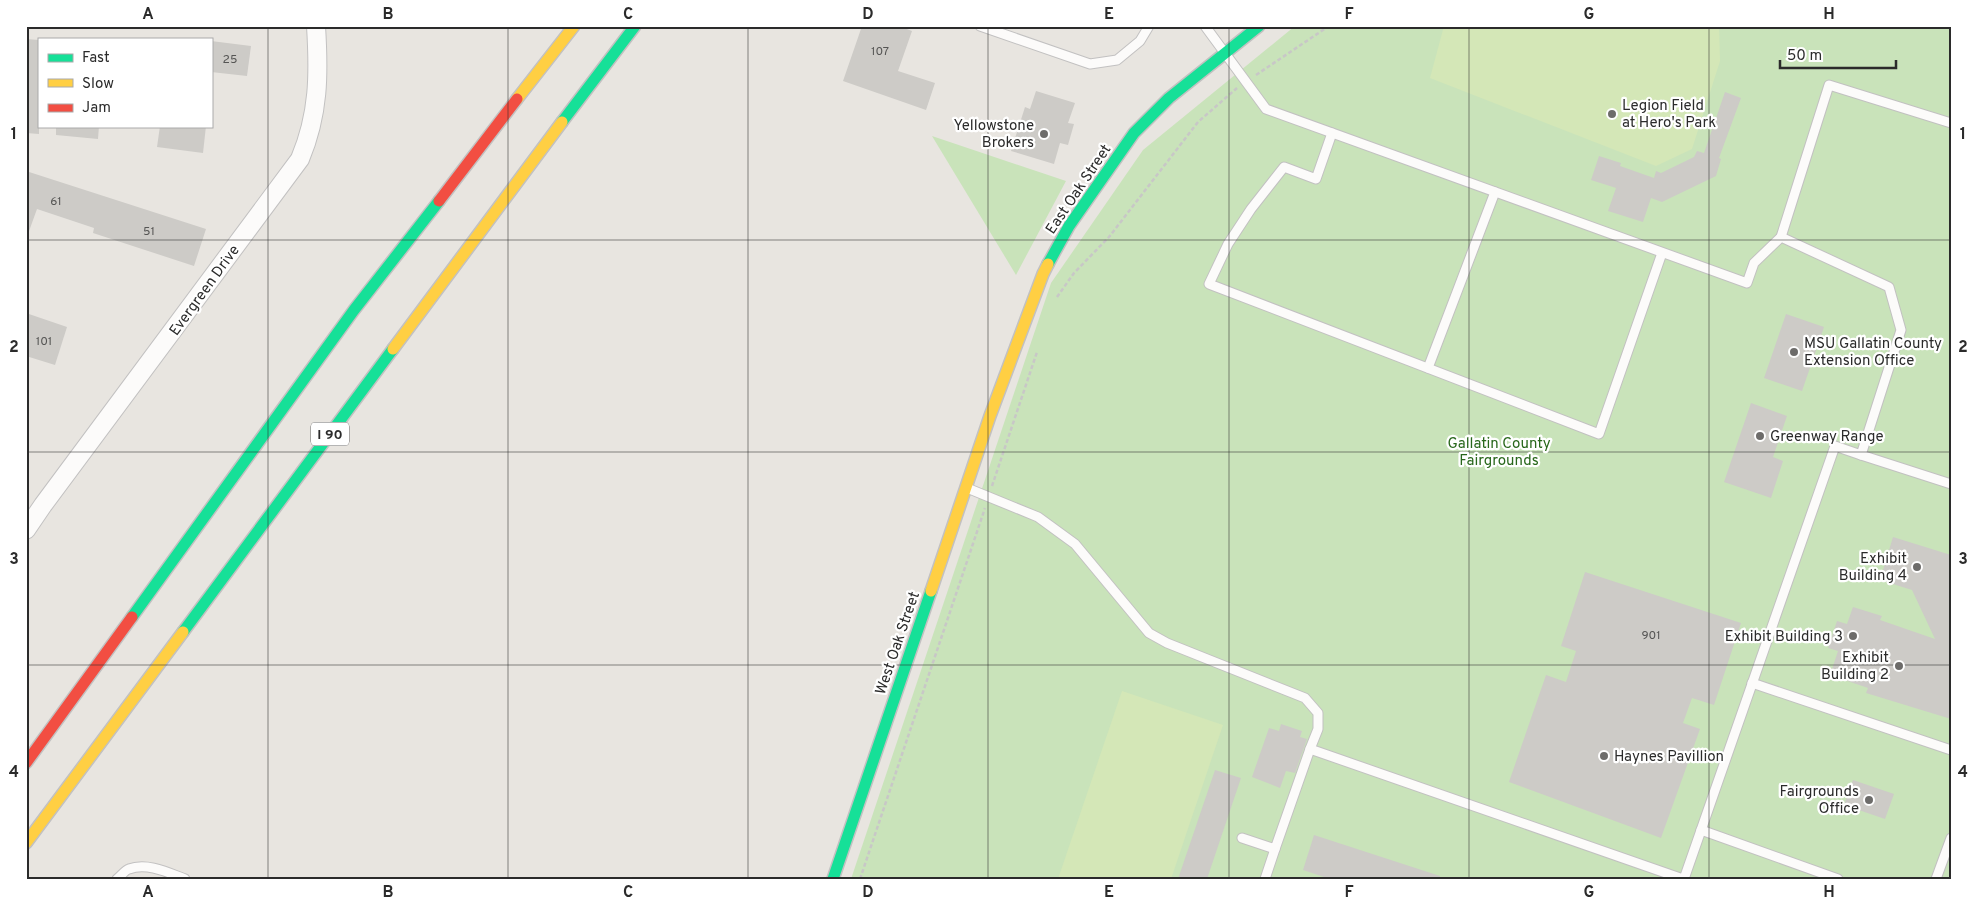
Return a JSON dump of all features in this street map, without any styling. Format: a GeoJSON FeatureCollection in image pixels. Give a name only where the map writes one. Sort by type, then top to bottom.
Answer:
{"type":"FeatureCollection","features":[{"type":"Feature","properties":{"kind":"main road"},"geometry":{"type":"LineString","coordinates":[[26,763],[354,310],[574,26]]}},
{"type":"Feature","properties":{"kind":"main road","name":"I 90"},"geometry":{"type":"LineString","coordinates":[[26,845],[606,62],[635,26]]}},
{"type":"Feature","properties":{"kind":"main road","name":"East Oak Street"},"geometry":{"type":"LineString","coordinates":[[990,416],[1043,274],[1069,226],[1134,133],[1169,98],[1259,26]]}},
{"type":"Feature","properties":{"kind":"main road","name":"West Oak Street"},"geometry":{"type":"LineString","coordinates":[[833,879],[990,416]]}},
{"type":"Feature","properties":{"kind":"street","name":"Evergreen Drive"},"geometry":{"type":"LineString","coordinates":[[26,530],[300,159],[309,138],[316,108],[319,67],[316,26]]}},
{"type":"Feature","properties":{"kind":"lane"},"geometry":{"type":"LineString","coordinates":[[980,26],[1090,64],[1117,60],[1140,41],[1149,26]]}},
{"type":"Feature","properties":{"kind":"lane"},"geometry":{"type":"LineString","coordinates":[[1205,26],[1266,109],[1747,283],[1754,263],[1781,237],[1830,85],[1951,123]]}},
{"type":"Feature","properties":{"kind":"lane"},"geometry":{"type":"LineString","coordinates":[[1332,133],[1316,179],[1284,167],[1246,216],[1228,244],[1209,284],[1599,434],[1662,252]]}},
{"type":"Feature","properties":{"kind":"lane"},"geometry":{"type":"LineString","coordinates":[[1428,368],[1495,192]]}},
{"type":"Feature","properties":{"kind":"lane"},"geometry":{"type":"LineString","coordinates":[[1781,237],[1889,287],[1901,330],[1861,456]]}},
{"type":"Feature","properties":{"kind":"lane"},"geometry":{"type":"LineString","coordinates":[[1310,749],[1683,879],[1835,446],[1951,484]]}},
{"type":"Feature","properties":{"kind":"lane"},"geometry":{"type":"LineString","coordinates":[[966,487],[1038,517],[1075,544],[1149,632],[1167,643],[1304,698],[1318,713],[1318,728],[1265,879]]}},
{"type":"Feature","properties":{"kind":"lane"},"geometry":{"type":"LineString","coordinates":[[1752,683],[1951,750]]}},
{"type":"Feature","properties":{"kind":"lane"},"geometry":{"type":"LineString","coordinates":[[1701,830],[1838,879]]}},
{"type":"Feature","properties":{"kind":"lane"},"geometry":{"type":"LineString","coordinates":[[1242,838],[1275,849]]}},
{"type":"Feature","properties":{"kind":"lane"},"geometry":{"type":"LineString","coordinates":[[1936,879],[1951,838]]}},
{"type":"Feature","properties":{"kind":"lane"},"geometry":{"type":"LineString","coordinates":[[117,879],[128,869],[140,867],[156,869],[185,879]]}},
{"type":"Feature","properties":{"kind":"path"},"geometry":{"type":"LineString","coordinates":[[1054,301],[1074,273],[1109,237],[1198,122],[1245,80],[1329,26]]}},
{"type":"Feature","properties":{"kind":"path"},"geometry":{"type":"LineString","coordinates":[[860,879],[1039,348]]}},
{"type":"Feature","properties":{"kind":"green space","name":"Gallatin County Fairgrounds"},"geometry":{"type":"Polygon","coordinates":[[[1295,26],[1951,26],[1951,879],[851,879],[1051,283],[1143,150],[1295,26]]]}},
{"type":"Feature","properties":{"kind":"green space","name":"Legion Field at Hero's Park"},"geometry":{"type":"Polygon","coordinates":[[[1444,26],[1719,26],[1720,61],[1692,149],[1656,166],[1430,78],[1444,26]]]}},
{"type":"Feature","properties":{"kind":"green space"},"geometry":{"type":"Polygon","coordinates":[[[932,136],[1066,181],[1016,275],[932,136]]]}},
{"type":"Feature","properties":{"kind":"green space"},"geometry":{"type":"Polygon","coordinates":[[[1122,691],[1223,725],[1171,879],[1058,879],[1122,691]]]}},
{"type":"Feature","properties":{"kind":"building"},"geometry":{"type":"Polygon","coordinates":[[[862,26],[899,26],[912,31],[898,71],[935,83],[926,110],[843,81],[862,26]]]}},
{"type":"Feature","properties":{"kind":"building"},"geometry":{"type":"Polygon","coordinates":[[[26,39],[38,40],[39,134],[26,133],[26,39]]]}},
{"type":"Feature","properties":{"kind":"building"},"geometry":{"type":"Polygon","coordinates":[[[212,41],[251,46],[247,76],[212,72],[212,41]]]}},
{"type":"Feature","properties":{"kind":"building","name":"Yellowstone Brokers"},"geometry":{"type":"Polygon","coordinates":[[[1036,91],[1075,103],[1068,123],[1074,124],[1068,145],[1060,143],[1054,164],[1011,151],[1025,107],[1030,109],[1036,91]]]}},
{"type":"Feature","properties":{"kind":"building"},"geometry":{"type":"Polygon","coordinates":[[[1725,92],[1741,98],[1719,158],[1721,159],[1716,176],[1662,202],[1651,198],[1643,222],[1608,211],[1616,188],[1591,180],[1599,156],[1621,163],[1620,166],[1654,178],[1656,171],[1661,173],[1694,157],[1697,151],[1704,153],[1725,92]]]}},
{"type":"Feature","properties":{"kind":"building"},"geometry":{"type":"Polygon","coordinates":[[[56,128],[99,128],[98,139],[56,135],[56,128]]]}},
{"type":"Feature","properties":{"kind":"building"},"geometry":{"type":"Polygon","coordinates":[[[160,128],[206,128],[203,153],[157,147],[160,128]]]}},
{"type":"Feature","properties":{"kind":"building"},"geometry":{"type":"Polygon","coordinates":[[[26,171],[206,229],[194,266],[93,233],[94,228],[37,209],[28,234],[26,233],[26,171]]]}},
{"type":"Feature","properties":{"kind":"building"},"geometry":{"type":"Polygon","coordinates":[[[26,313],[67,327],[55,365],[26,356],[26,313]]]}},
{"type":"Feature","properties":{"kind":"building","name":"MSU Gallatin County Extension Office"},"geometry":{"type":"Polygon","coordinates":[[[1786,314],[1824,327],[1802,391],[1764,378],[1786,314]]]}},
{"type":"Feature","properties":{"kind":"building","name":"Greenway Range"},"geometry":{"type":"Polygon","coordinates":[[[1751,403],[1787,416],[1773,457],[1783,461],[1771,498],[1724,482],[1751,403]]]}},
{"type":"Feature","properties":{"kind":"building"},"geometry":{"type":"Polygon","coordinates":[[[1893,537],[1951,555],[1951,719],[1866,693],[1868,688],[1830,675],[1838,651],[1828,648],[1837,621],[1847,624],[1853,607],[1882,616],[1880,620],[1935,639],[1912,590],[1880,580],[1893,537]]]}},
{"type":"Feature","properties":{"kind":"building"},"geometry":{"type":"Polygon","coordinates":[[[1585,572],[1741,623],[1714,705],[1692,698],[1683,723],[1700,729],[1661,838],[1509,782],[1546,675],[1566,682],[1576,651],[1561,646],[1585,572]]]}},
{"type":"Feature","properties":{"kind":"building"},"geometry":{"type":"Polygon","coordinates":[[[1281,724],[1302,731],[1300,737],[1307,739],[1295,773],[1286,771],[1280,788],[1252,777],[1269,728],[1279,731],[1281,724]]]}},
{"type":"Feature","properties":{"kind":"building"},"geometry":{"type":"Polygon","coordinates":[[[1215,770],[1241,778],[1207,879],[1178,879],[1215,770]]]}},
{"type":"Feature","properties":{"kind":"building","name":"Fairgrounds Office"},"geometry":{"type":"Polygon","coordinates":[[[1853,780],[1894,794],[1885,819],[1844,805],[1853,780]]]}},
{"type":"Feature","properties":{"kind":"building"},"geometry":{"type":"Polygon","coordinates":[[[1314,835],[1440,876],[1440,879],[1330,879],[1303,870],[1314,835]]]}},
{"type":"Feature","properties":{"kind":"traffic: fast"},"geometry":{"type":"LineString","coordinates":[[562,122],[635,26]]}},
{"type":"Feature","properties":{"kind":"traffic: fast"},"geometry":{"type":"LineString","coordinates":[[1048,264],[1069,226],[1134,133],[1169,98],[1259,26]]}},
{"type":"Feature","properties":{"kind":"traffic: fast"},"geometry":{"type":"LineString","coordinates":[[132,617],[354,310],[439,201]]}},
{"type":"Feature","properties":{"kind":"traffic: fast"},"geometry":{"type":"LineString","coordinates":[[183,632],[393,349]]}},
{"type":"Feature","properties":{"kind":"traffic: fast"},"geometry":{"type":"LineString","coordinates":[[833,879],[931,591]]}},
{"type":"Feature","properties":{"kind":"traffic: slow"},"geometry":{"type":"LineString","coordinates":[[517,99],[574,26]]}},
{"type":"Feature","properties":{"kind":"traffic: slow"},"geometry":{"type":"LineString","coordinates":[[393,349],[562,122]]}},
{"type":"Feature","properties":{"kind":"traffic: slow"},"geometry":{"type":"LineString","coordinates":[[931,591],[990,416],[1048,264]]}},
{"type":"Feature","properties":{"kind":"traffic: slow"},"geometry":{"type":"LineString","coordinates":[[26,843],[183,632]]}},
{"type":"Feature","properties":{"kind":"traffic: jam"},"geometry":{"type":"LineString","coordinates":[[439,201],[517,99]]}},
{"type":"Feature","properties":{"kind":"traffic: jam"},"geometry":{"type":"LineString","coordinates":[[26,763],[132,617]]}},
{"type":"Feature","properties":{"kind":"place","name":"Legion Field at Hero's Park"},"geometry":{"type":"Point","coordinates":[1612,114]}},
{"type":"Feature","properties":{"kind":"place","name":"Yellowstone Brokers"},"geometry":{"type":"Point","coordinates":[1044,134]}},
{"type":"Feature","properties":{"kind":"place","name":"MSU Gallatin County Extension Office"},"geometry":{"type":"Point","coordinates":[1794,352]}},
{"type":"Feature","properties":{"kind":"place","name":"Greenway Range"},"geometry":{"type":"Point","coordinates":[1760,436]}},
{"type":"Feature","properties":{"kind":"place","name":"Exhibit Building 4"},"geometry":{"type":"Point","coordinates":[1917,567]}},
{"type":"Feature","properties":{"kind":"place","name":"Exhibit Building 3"},"geometry":{"type":"Point","coordinates":[1853,636]}},
{"type":"Feature","properties":{"kind":"place","name":"Exhibit Building 2"},"geometry":{"type":"Point","coordinates":[1899,666]}},
{"type":"Feature","properties":{"kind":"place","name":"Haynes Pavillion"},"geometry":{"type":"Point","coordinates":[1604,756]}},
{"type":"Feature","properties":{"kind":"place","name":"Fairgrounds Office"},"geometry":{"type":"Point","coordinates":[1869,800]}}]}
